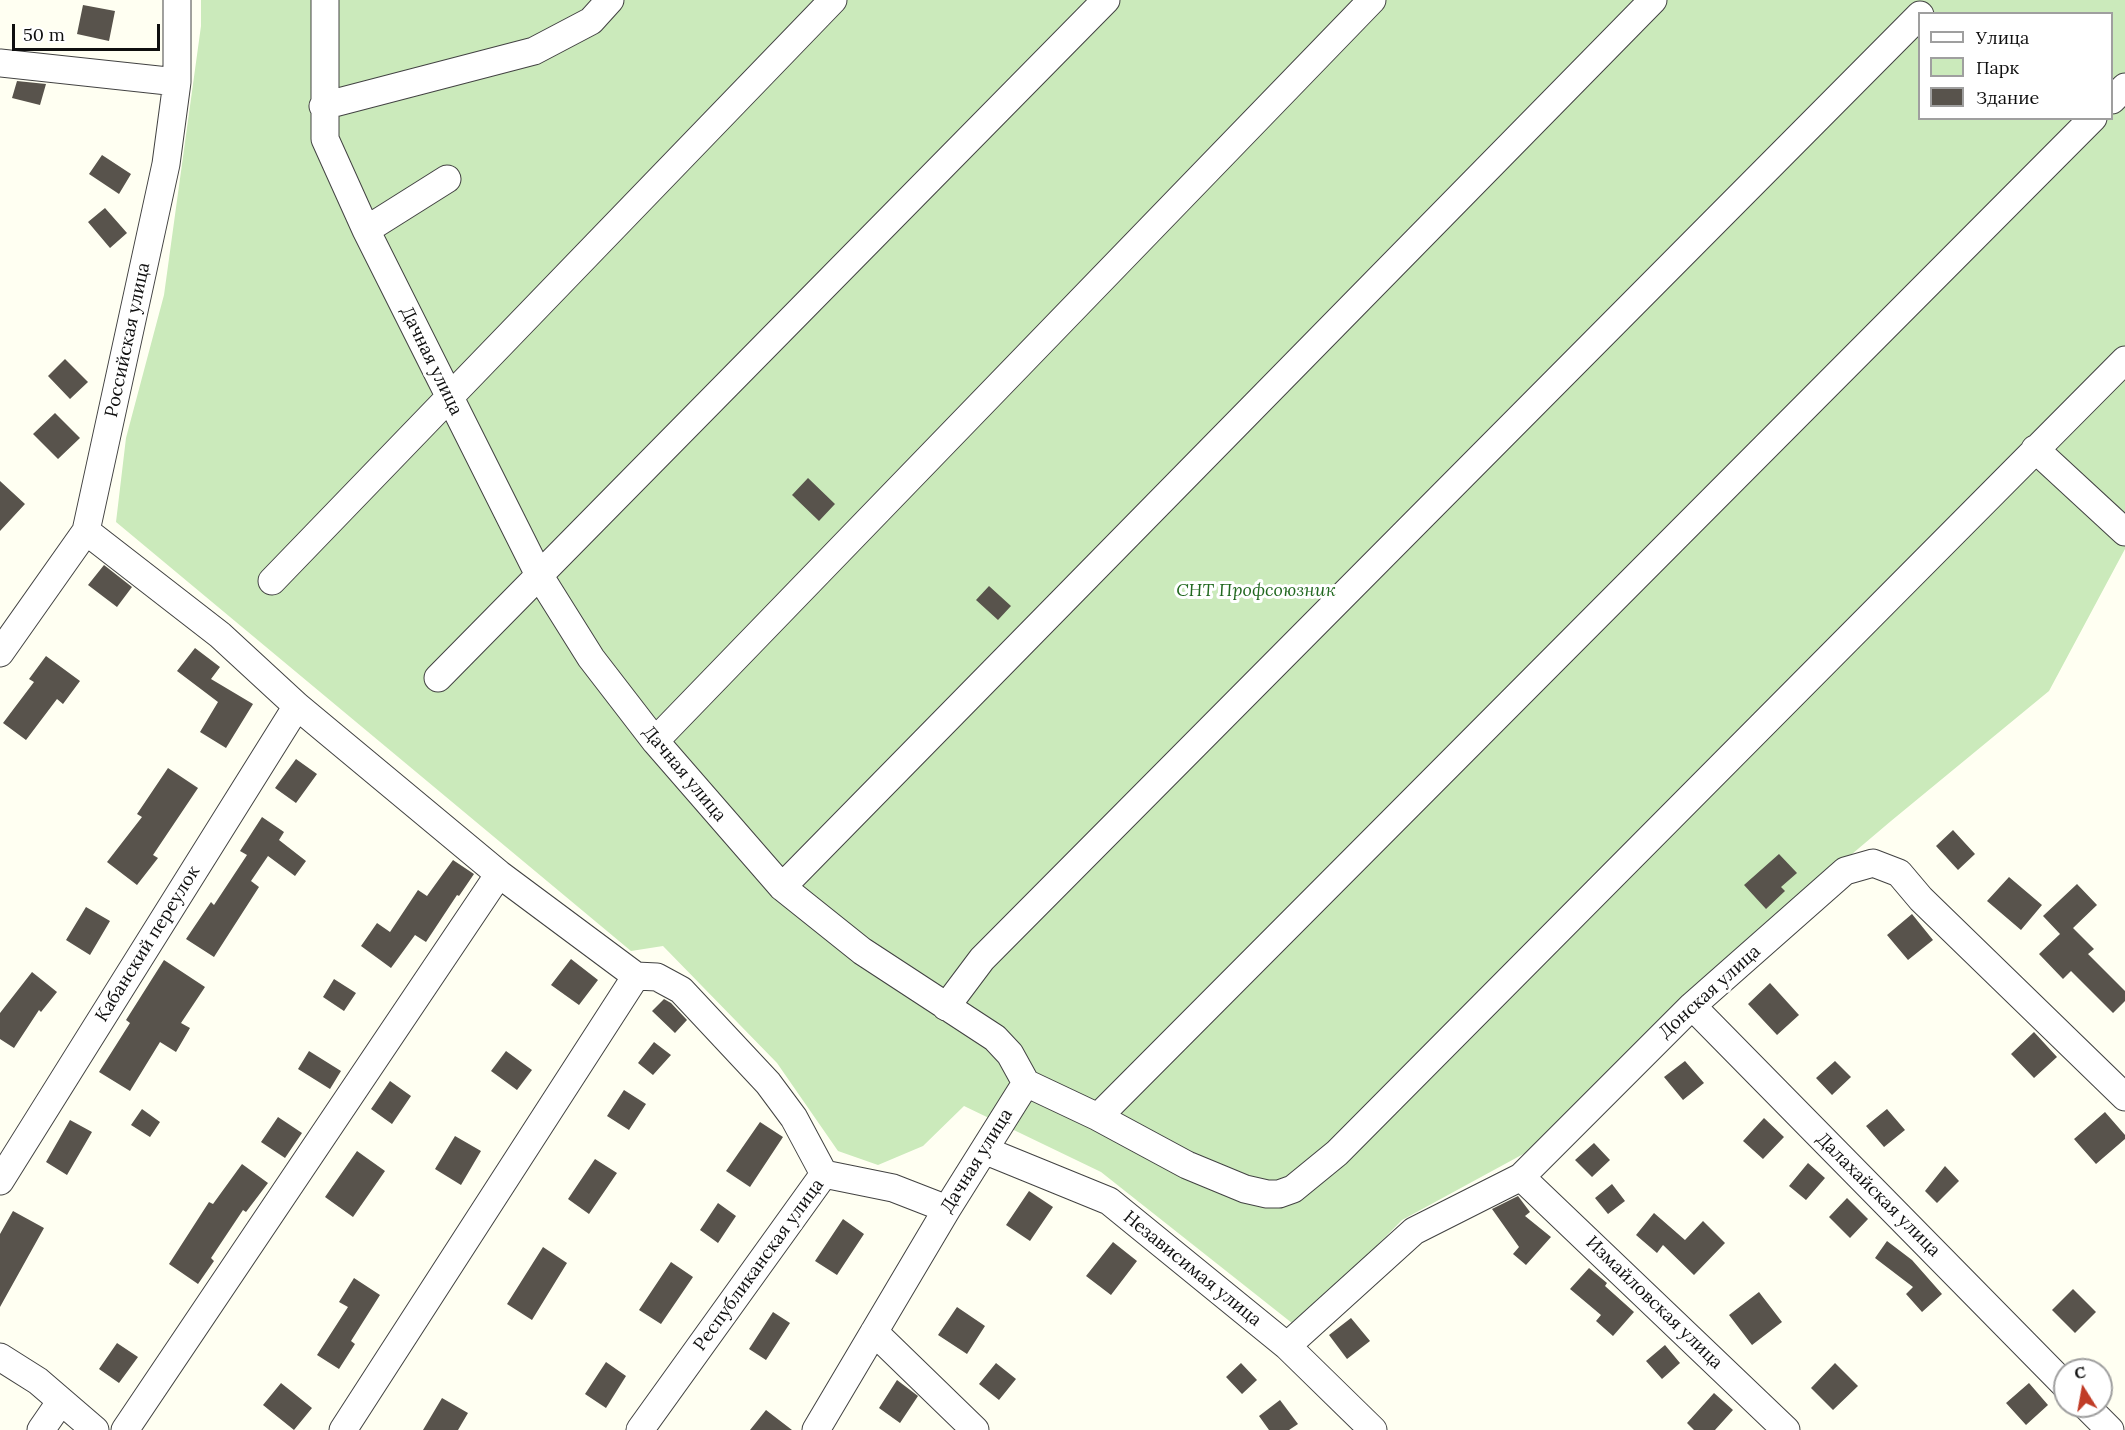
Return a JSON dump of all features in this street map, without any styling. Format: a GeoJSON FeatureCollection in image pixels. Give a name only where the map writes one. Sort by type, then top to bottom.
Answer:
{"type":"FeatureCollection","features":[{"type":"Feature","properties":{"kind":"street","name":"Российская улица"},"geometry":{"type":"LineString","coordinates":[[0,653],[86,531],[166,164],[177,82],[177,0]]}},
{"type":"Feature","properties":{"kind":"street","name":"Дачная улица"},"geometry":{"type":"LineString","coordinates":[[325,0],[323,106],[325,139],[366,230],[539,575],[591,658],[655,741],[782,888],[862,951],[995,1038],[1010,1054],[1026,1083],[946,1209],[816,1430]]}},
{"type":"Feature","properties":{"kind":"street"},"geometry":{"type":"LineString","coordinates":[[323,106],[534,51],[591,21],[610,0]]}},
{"type":"Feature","properties":{"kind":"street"},"geometry":{"type":"LineString","coordinates":[[272,581],[833,0]]}},
{"type":"Feature","properties":{"kind":"street"},"geometry":{"type":"LineString","coordinates":[[438,678],[1106,0]]}},
{"type":"Feature","properties":{"kind":"street"},"geometry":{"type":"LineString","coordinates":[[655,741],[1372,0]]}},
{"type":"Feature","properties":{"kind":"street"},"geometry":{"type":"LineString","coordinates":[[782,888],[1653,0]]}},
{"type":"Feature","properties":{"kind":"street"},"geometry":{"type":"LineString","coordinates":[[1922,12],[1935,0]]}},
{"type":"Feature","properties":{"kind":"street"},"geometry":{"type":"LineString","coordinates":[[946,1007],[982,959],[1918,16]]}},
{"type":"Feature","properties":{"kind":"street"},"geometry":{"type":"LineString","coordinates":[[0,63],[177,82]]}},
{"type":"Feature","properties":{"kind":"street"},"geometry":{"type":"LineString","coordinates":[[2113,99],[2125,87]]}},
{"type":"Feature","properties":{"kind":"street"},"geometry":{"type":"LineString","coordinates":[[1098,1116],[2091,120]]}},
{"type":"Feature","properties":{"kind":"street"},"geometry":{"type":"LineString","coordinates":[[366,230],[447,179]]}},
{"type":"Feature","properties":{"kind":"street"},"geometry":{"type":"LineString","coordinates":[[1026,1083],[1098,1116],[1187,1165],[1245,1189],[1267,1194],[1279,1194],[1293,1189],[1337,1153],[2125,360]]}},
{"type":"Feature","properties":{"kind":"street"},"geometry":{"type":"LineString","coordinates":[[2035,449],[2125,532]]}},
{"type":"Feature","properties":{"kind":"street"},"geometry":{"type":"LineString","coordinates":[[86,531],[220,635],[297,706],[499,874],[636,976],[657,977],[681,990],[768,1083],[794,1118],[824,1174]]}},
{"type":"Feature","properties":{"kind":"street","name":"Кабанский переулок"},"geometry":{"type":"LineString","coordinates":[[0,1181],[297,706]]}},
{"type":"Feature","properties":{"kind":"street","name":"Донская улица"},"geometry":{"type":"LineString","coordinates":[[1287,1346],[1414,1231],[1521,1177],[1692,1006],[1845,871],[1872,863],[1899,873],[1922,899],[2125,1097]]}},
{"type":"Feature","properties":{"kind":"street"},"geometry":{"type":"LineString","coordinates":[[125,1430],[499,874]]}},
{"type":"Feature","properties":{"kind":"street"},"geometry":{"type":"LineString","coordinates":[[343,1430],[636,976]]}},
{"type":"Feature","properties":{"kind":"street","name":"Далахайская улица"},"geometry":{"type":"LineString","coordinates":[[1692,1006],[2053,1372]]}},
{"type":"Feature","properties":{"kind":"street","name":"Независимая улица"},"geometry":{"type":"LineString","coordinates":[[984,1150],[1109,1201],[1287,1346],[1373,1430]]}},
{"type":"Feature","properties":{"kind":"street","name":"Республиканская улица"},"geometry":{"type":"LineString","coordinates":[[640,1430],[824,1174],[893,1188],[946,1209]]}},
{"type":"Feature","properties":{"kind":"street","name":"Измайловская улица"},"geometry":{"type":"LineString","coordinates":[[1521,1177],[1786,1430]]}},
{"type":"Feature","properties":{"kind":"street"},"geometry":{"type":"LineString","coordinates":[[874,1332],[975,1430]]}},
{"type":"Feature","properties":{"kind":"street"},"geometry":{"type":"LineString","coordinates":[[0,1357],[38,1381],[95,1430]]}},
{"type":"Feature","properties":{"kind":"street"},"geometry":{"type":"LineString","coordinates":[[41,1430],[61,1401]]}},
{"type":"Feature","properties":{"kind":"street"},"geometry":{"type":"LineString","coordinates":[[2098,1418],[2110,1430]]}},
{"type":"Feature","properties":{"kind":"green space","name":"СНТ Профсоюзник"},"geometry":{"type":"Polygon","coordinates":[[[201,0],[2125,0],[2125,549],[2049,691],[1708,976],[1527,1152],[1402,1220],[1297,1327],[1101,1172],[964,1106],[923,1146],[878,1165],[838,1151],[777,1063],[663,946],[631,951],[116,522],[126,438],[164,295],[201,26],[201,0]]]}},
{"type":"Feature","properties":{"kind":"building"},"geometry":{"type":"Polygon","coordinates":[[[83,5],[115,11],[109,41],[77,34],[83,5]]]}},
{"type":"Feature","properties":{"kind":"building"},"geometry":{"type":"Polygon","coordinates":[[[17,81],[46,84],[40,105],[12,98],[17,81]]]}},
{"type":"Feature","properties":{"kind":"building"},"geometry":{"type":"Polygon","coordinates":[[[102,155],[131,174],[119,194],[89,174],[102,155]]]}},
{"type":"Feature","properties":{"kind":"building"},"geometry":{"type":"Polygon","coordinates":[[[105,208],[127,233],[110,248],[88,222],[105,208]]]}},
{"type":"Feature","properties":{"kind":"building"},"geometry":{"type":"Polygon","coordinates":[[[65,359],[88,382],[70,399],[48,376],[65,359]]]}},
{"type":"Feature","properties":{"kind":"building"},"geometry":{"type":"Polygon","coordinates":[[[55,413],[80,438],[58,459],[33,434],[55,413]]]}},
{"type":"Feature","properties":{"kind":"building"},"geometry":{"type":"Polygon","coordinates":[[[808,478],[835,504],[819,521],[792,495],[808,478]]]}},
{"type":"Feature","properties":{"kind":"building"},"geometry":{"type":"Polygon","coordinates":[[[0,481],[25,504],[0,531],[0,481]]]}},
{"type":"Feature","properties":{"kind":"building"},"geometry":{"type":"Polygon","coordinates":[[[104,565],[132,587],[117,607],[88,585],[104,565]]]}},
{"type":"Feature","properties":{"kind":"building"},"geometry":{"type":"Polygon","coordinates":[[[989,586],[1011,606],[998,620],[976,600],[989,586]]]}},
{"type":"Feature","properties":{"kind":"building"},"geometry":{"type":"Polygon","coordinates":[[[195,648],[220,667],[211,679],[253,704],[226,748],[200,732],[218,702],[177,671],[195,648]]]}},
{"type":"Feature","properties":{"kind":"building"},"geometry":{"type":"Polygon","coordinates":[[[46,656],[80,681],[63,704],[57,699],[26,740],[3,723],[34,682],[29,679],[46,656]]]}},
{"type":"Feature","properties":{"kind":"building"},"geometry":{"type":"Polygon","coordinates":[[[296,759],[317,774],[296,803],[275,788],[296,759]]]}},
{"type":"Feature","properties":{"kind":"building"},"geometry":{"type":"Polygon","coordinates":[[[168,768],[198,788],[153,855],[158,858],[137,885],[107,862],[142,817],[137,814],[168,768]]]}},
{"type":"Feature","properties":{"kind":"building"},"geometry":{"type":"Polygon","coordinates":[[[262,817],[284,832],[279,840],[306,861],[295,876],[268,856],[251,881],[259,887],[214,957],[186,939],[211,902],[214,905],[247,855],[240,851],[262,817]]]}},
{"type":"Feature","properties":{"kind":"building"},"geometry":{"type":"Polygon","coordinates":[[[1953,830],[1975,854],[1958,870],[1936,846],[1953,830]]]}},
{"type":"Feature","properties":{"kind":"building"},"geometry":{"type":"Polygon","coordinates":[[[1779,854],[1797,873],[1781,887],[1785,891],[1766,909],[1744,885],[1779,854]]]}},
{"type":"Feature","properties":{"kind":"building"},"geometry":{"type":"Polygon","coordinates":[[[453,860],[474,874],[426,942],[415,935],[391,968],[361,946],[377,923],[390,932],[418,890],[427,896],[453,860]]]}},
{"type":"Feature","properties":{"kind":"building"},"geometry":{"type":"Polygon","coordinates":[[[2009,877],[2042,905],[2021,930],[1987,901],[2009,877]]]}},
{"type":"Feature","properties":{"kind":"building"},"geometry":{"type":"Polygon","coordinates":[[[2077,884],[2097,905],[2073,928],[2094,949],[2088,954],[2125,991],[2125,1001],[2113,1013],[2071,971],[2063,979],[2039,954],[2060,934],[2043,916],[2077,884]]]}},
{"type":"Feature","properties":{"kind":"building"},"geometry":{"type":"Polygon","coordinates":[[[86,907],[110,921],[90,955],[66,940],[86,907]]]}},
{"type":"Feature","properties":{"kind":"building"},"geometry":{"type":"Polygon","coordinates":[[[1912,914],[1933,940],[1908,960],[1887,935],[1912,914]]]}},
{"type":"Feature","properties":{"kind":"building"},"geometry":{"type":"Polygon","coordinates":[[[571,959],[598,980],[579,1005],[551,985],[571,959]]]}},
{"type":"Feature","properties":{"kind":"building"},"geometry":{"type":"Polygon","coordinates":[[[164,960],[205,987],[181,1023],[190,1028],[176,1052],[160,1042],[130,1091],[99,1072],[130,1023],[126,1020],[164,960]]]}},
{"type":"Feature","properties":{"kind":"building"},"geometry":{"type":"Polygon","coordinates":[[[32,972],[57,992],[41,1012],[39,1010],[14,1048],[0,1039],[0,1013],[32,972]]]}},
{"type":"Feature","properties":{"kind":"building"},"geometry":{"type":"Polygon","coordinates":[[[334,979],[356,993],[344,1011],[323,997],[334,979]]]}},
{"type":"Feature","properties":{"kind":"building"},"geometry":{"type":"Polygon","coordinates":[[[1770,983],[1799,1015],[1777,1035],[1748,1004],[1770,983]]]}},
{"type":"Feature","properties":{"kind":"building"},"geometry":{"type":"Polygon","coordinates":[[[664,999],[687,1020],[675,1033],[652,1011],[664,999]]]}},
{"type":"Feature","properties":{"kind":"building"},"geometry":{"type":"Polygon","coordinates":[[[2034,1032],[2057,1057],[2034,1078],[2011,1054],[2034,1032]]]}},
{"type":"Feature","properties":{"kind":"building"},"geometry":{"type":"Polygon","coordinates":[[[654,1042],[671,1055],[653,1075],[638,1063],[654,1042]]]}},
{"type":"Feature","properties":{"kind":"building"},"geometry":{"type":"Polygon","coordinates":[[[309,1051],[341,1071],[330,1089],[298,1069],[309,1051]]]}},
{"type":"Feature","properties":{"kind":"building"},"geometry":{"type":"Polygon","coordinates":[[[506,1051],[532,1070],[517,1090],[491,1071],[506,1051]]]}},
{"type":"Feature","properties":{"kind":"building"},"geometry":{"type":"Polygon","coordinates":[[[1685,1061],[1704,1083],[1683,1100],[1664,1077],[1685,1061]]]}},
{"type":"Feature","properties":{"kind":"building"},"geometry":{"type":"Polygon","coordinates":[[[1835,1061],[1851,1077],[1832,1095],[1816,1078],[1835,1061]]]}},
{"type":"Feature","properties":{"kind":"building"},"geometry":{"type":"Polygon","coordinates":[[[390,1081],[411,1096],[392,1124],[371,1109],[390,1081]]]}},
{"type":"Feature","properties":{"kind":"building"},"geometry":{"type":"Polygon","coordinates":[[[624,1090],[646,1104],[629,1130],[607,1116],[624,1090]]]}},
{"type":"Feature","properties":{"kind":"building"},"geometry":{"type":"Polygon","coordinates":[[[142,1109],[160,1122],[150,1137],[131,1125],[142,1109]]]}},
{"type":"Feature","properties":{"kind":"building"},"geometry":{"type":"Polygon","coordinates":[[[1887,1109],[1905,1130],[1884,1147],[1866,1126],[1887,1109]]]}},
{"type":"Feature","properties":{"kind":"building"},"geometry":{"type":"Polygon","coordinates":[[[2105,1112],[2125,1135],[2125,1139],[2096,1164],[2074,1139],[2105,1112]]]}},
{"type":"Feature","properties":{"kind":"building"},"geometry":{"type":"Polygon","coordinates":[[[278,1117],[302,1133],[285,1158],[261,1142],[278,1117]]]}},
{"type":"Feature","properties":{"kind":"building"},"geometry":{"type":"Polygon","coordinates":[[[1764,1118],[1784,1137],[1763,1159],[1743,1141],[1764,1118]]]}},
{"type":"Feature","properties":{"kind":"building"},"geometry":{"type":"Polygon","coordinates":[[[70,1120],[92,1132],[67,1175],[46,1162],[70,1120]]]}},
{"type":"Feature","properties":{"kind":"building"},"geometry":{"type":"Polygon","coordinates":[[[760,1122],[783,1137],[750,1187],[726,1171],[760,1122]]]}},
{"type":"Feature","properties":{"kind":"building"},"geometry":{"type":"Polygon","coordinates":[[[455,1136],[481,1151],[461,1185],[435,1169],[455,1136]]]}},
{"type":"Feature","properties":{"kind":"building"},"geometry":{"type":"Polygon","coordinates":[[[1594,1143],[1610,1160],[1592,1177],[1575,1160],[1594,1143]]]}},
{"type":"Feature","properties":{"kind":"building"},"geometry":{"type":"Polygon","coordinates":[[[357,1151],[385,1171],[353,1217],[325,1197],[357,1151]]]}},
{"type":"Feature","properties":{"kind":"building"},"geometry":{"type":"Polygon","coordinates":[[[595,1159],[617,1173],[589,1214],[568,1199],[595,1159]]]}},
{"type":"Feature","properties":{"kind":"building"},"geometry":{"type":"Polygon","coordinates":[[[1808,1163],[1825,1178],[1806,1200],[1789,1186],[1808,1163]]]}},
{"type":"Feature","properties":{"kind":"building"},"geometry":{"type":"Polygon","coordinates":[[[242,1164],[268,1183],[246,1212],[243,1210],[211,1258],[214,1261],[198,1284],[169,1264],[209,1202],[213,1204],[242,1164]]]}},
{"type":"Feature","properties":{"kind":"building"},"geometry":{"type":"Polygon","coordinates":[[[1945,1166],[1959,1181],[1937,1203],[1925,1191],[1945,1166]]]}},
{"type":"Feature","properties":{"kind":"building"},"geometry":{"type":"Polygon","coordinates":[[[1612,1184],[1625,1201],[1608,1214],[1595,1198],[1612,1184]]]}},
{"type":"Feature","properties":{"kind":"building"},"geometry":{"type":"Polygon","coordinates":[[[1029,1191],[1053,1207],[1030,1241],[1006,1225],[1029,1191]]]}},
{"type":"Feature","properties":{"kind":"building"},"geometry":{"type":"Polygon","coordinates":[[[1518,1196],[1530,1212],[1525,1216],[1551,1237],[1526,1265],[1513,1254],[1519,1247],[1492,1209],[1518,1196]]]}},
{"type":"Feature","properties":{"kind":"building"},"geometry":{"type":"Polygon","coordinates":[[[1847,1198],[1868,1219],[1850,1238],[1829,1217],[1847,1198]]]}},
{"type":"Feature","properties":{"kind":"building"},"geometry":{"type":"Polygon","coordinates":[[[718,1203],[736,1216],[718,1243],[700,1230],[718,1203]]]}},
{"type":"Feature","properties":{"kind":"building"},"geometry":{"type":"Polygon","coordinates":[[[13,1211],[44,1228],[0,1307],[0,1234],[13,1211]]]}},
{"type":"Feature","properties":{"kind":"building"},"geometry":{"type":"Polygon","coordinates":[[[1654,1213],[1685,1240],[1703,1221],[1725,1243],[1694,1275],[1663,1245],[1657,1253],[1636,1235],[1654,1213]]]}},
{"type":"Feature","properties":{"kind":"building"},"geometry":{"type":"Polygon","coordinates":[[[843,1219],[864,1234],[837,1275],[815,1261],[843,1219]]]}},
{"type":"Feature","properties":{"kind":"building"},"geometry":{"type":"Polygon","coordinates":[[[1887,1241],[1912,1260],[1942,1294],[1922,1312],[1906,1294],[1913,1287],[1875,1258],[1887,1241]]]}},
{"type":"Feature","properties":{"kind":"building"},"geometry":{"type":"Polygon","coordinates":[[[1113,1242],[1137,1261],[1111,1295],[1086,1276],[1113,1242]]]}},
{"type":"Feature","properties":{"kind":"building"},"geometry":{"type":"Polygon","coordinates":[[[543,1247],[567,1263],[532,1320],[507,1304],[543,1247]]]}},
{"type":"Feature","properties":{"kind":"building"},"geometry":{"type":"Polygon","coordinates":[[[671,1262],[693,1277],[661,1324],[639,1310],[671,1262]]]}},
{"type":"Feature","properties":{"kind":"building"},"geometry":{"type":"Polygon","coordinates":[[[1589,1268],[1607,1283],[1605,1286],[1634,1312],[1613,1336],[1596,1321],[1601,1315],[1570,1289],[1589,1268]]]}},
{"type":"Feature","properties":{"kind":"building"},"geometry":{"type":"Polygon","coordinates":[[[354,1278],[380,1295],[351,1341],[355,1344],[339,1369],[317,1355],[348,1307],[339,1302],[354,1278]]]}},
{"type":"Feature","properties":{"kind":"building"},"geometry":{"type":"Polygon","coordinates":[[[2073,1289],[2096,1312],[2075,1333],[2052,1310],[2073,1289]]]}},
{"type":"Feature","properties":{"kind":"building"},"geometry":{"type":"Polygon","coordinates":[[[1759,1292],[1782,1322],[1752,1345],[1729,1315],[1759,1292]]]}},
{"type":"Feature","properties":{"kind":"building"},"geometry":{"type":"Polygon","coordinates":[[[957,1307],[985,1326],[967,1354],[938,1335],[957,1307]]]}},
{"type":"Feature","properties":{"kind":"building"},"geometry":{"type":"Polygon","coordinates":[[[773,1312],[790,1323],[766,1360],[749,1349],[773,1312]]]}},
{"type":"Feature","properties":{"kind":"building"},"geometry":{"type":"Polygon","coordinates":[[[1351,1318],[1370,1341],[1347,1359],[1329,1335],[1351,1318]]]}},
{"type":"Feature","properties":{"kind":"building"},"geometry":{"type":"Polygon","coordinates":[[[117,1343],[138,1357],[119,1383],[99,1369],[117,1343]]]}},
{"type":"Feature","properties":{"kind":"building"},"geometry":{"type":"Polygon","coordinates":[[[1665,1345],[1680,1363],[1662,1379],[1646,1361],[1665,1345]]]}},
{"type":"Feature","properties":{"kind":"building"},"geometry":{"type":"Polygon","coordinates":[[[606,1362],[626,1376],[606,1408],[585,1394],[606,1362]]]}},
{"type":"Feature","properties":{"kind":"building"},"geometry":{"type":"Polygon","coordinates":[[[996,1363],[1016,1379],[999,1400],[979,1384],[996,1363]]]}},
{"type":"Feature","properties":{"kind":"building"},"geometry":{"type":"Polygon","coordinates":[[[1241,1363],[1257,1380],[1242,1394],[1226,1377],[1241,1363]]]}},
{"type":"Feature","properties":{"kind":"building"},"geometry":{"type":"Polygon","coordinates":[[[1835,1363],[1858,1386],[1833,1410],[1811,1388],[1835,1363]]]}},
{"type":"Feature","properties":{"kind":"building"},"geometry":{"type":"Polygon","coordinates":[[[897,1380],[918,1396],[900,1423],[879,1408],[897,1380]]]}},
{"type":"Feature","properties":{"kind":"building"},"geometry":{"type":"Polygon","coordinates":[[[281,1383],[312,1408],[294,1430],[263,1405],[281,1383]]]}},
{"type":"Feature","properties":{"kind":"building"},"geometry":{"type":"Polygon","coordinates":[[[2029,1383],[2048,1405],[2026,1425],[2006,1403],[2029,1383]]]}},
{"type":"Feature","properties":{"kind":"building"},"geometry":{"type":"Polygon","coordinates":[[[1714,1393],[1733,1410],[1715,1430],[1694,1430],[1687,1423],[1714,1393]]]}},
{"type":"Feature","properties":{"kind":"building"},"geometry":{"type":"Polygon","coordinates":[[[442,1398],[468,1413],[458,1430],[423,1430],[442,1398]]]}},
{"type":"Feature","properties":{"kind":"building"},"geometry":{"type":"Polygon","coordinates":[[[1280,1400],[1298,1424],[1289,1430],[1269,1430],[1259,1416],[1280,1400]]]}},
{"type":"Feature","properties":{"kind":"building"},"geometry":{"type":"Polygon","coordinates":[[[766,1410],[792,1430],[750,1430],[766,1410]]]}}]}
